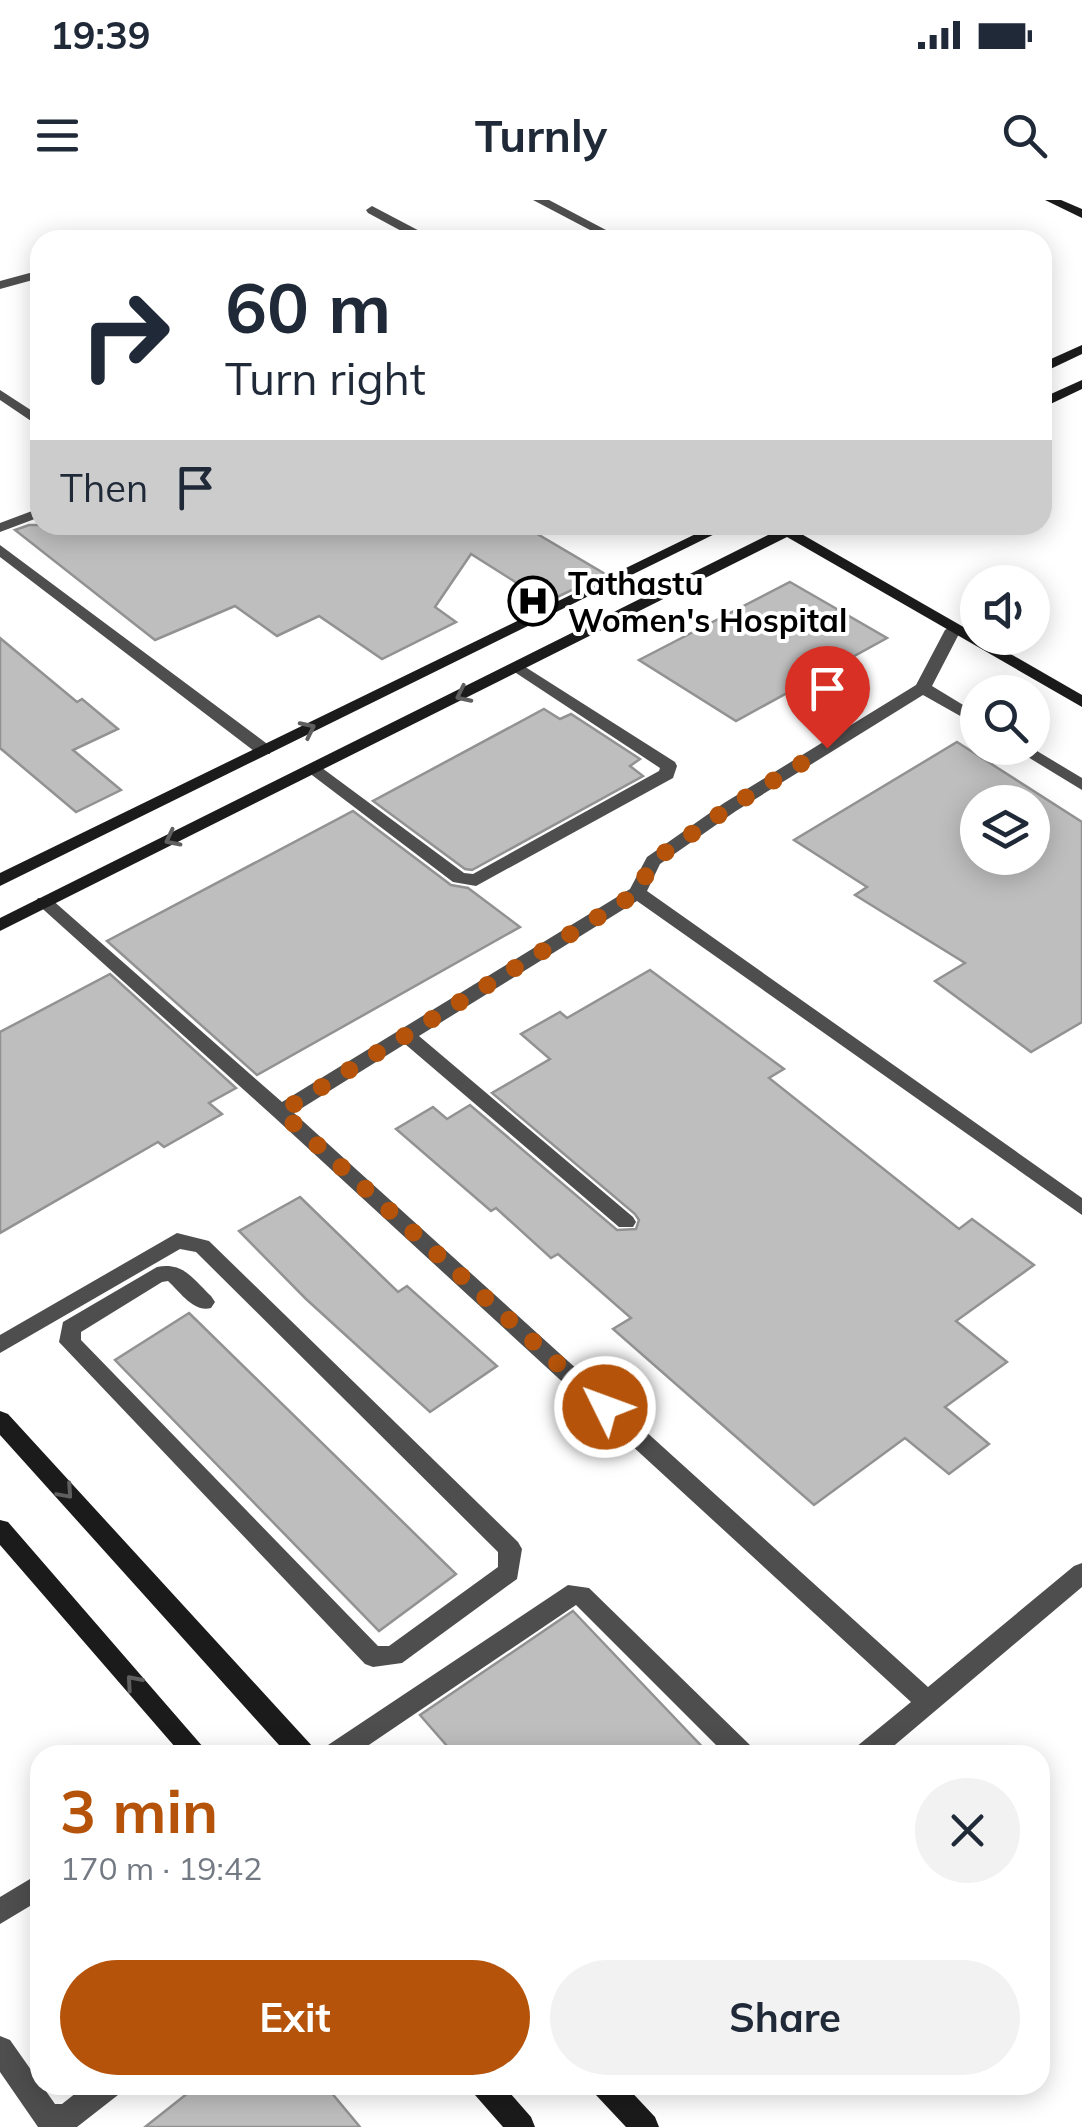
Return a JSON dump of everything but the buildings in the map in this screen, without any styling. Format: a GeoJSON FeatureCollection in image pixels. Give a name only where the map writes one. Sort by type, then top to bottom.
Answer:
{"type":"FeatureCollection","features":[{"type":"Feature","properties":{"kind":"street"},"geometry":{"type":"LineString","coordinates":[[539,200],[599,230]]}},
{"type":"Feature","properties":{"kind":"street"},"geometry":{"type":"LineString","coordinates":[[1051,200],[1082,214]]}},
{"type":"Feature","properties":{"kind":"street"},"geometry":{"type":"LineString","coordinates":[[372,210],[409,230]]}},
{"type":"Feature","properties":{"kind":"street"},"geometry":{"type":"LineString","coordinates":[[0,285],[30,277]]}},
{"type":"Feature","properties":{"kind":"street"},"geometry":{"type":"LineString","coordinates":[[1052,363],[1082,349]]}},
{"type":"Feature","properties":{"kind":"street"},"geometry":{"type":"LineString","coordinates":[[1052,399],[1082,384]]}},
{"type":"Feature","properties":{"kind":"street"},"geometry":{"type":"LineString","coordinates":[[0,394],[30,416]]}},
{"type":"Feature","properties":{"kind":"street"},"geometry":{"type":"LineString","coordinates":[[0,528],[30,516]]}},
{"type":"Feature","properties":{"kind":"street"},"geometry":{"type":"LineString","coordinates":[[0,880],[705,535]]}},
{"type":"Feature","properties":{"kind":"street"},"geometry":{"type":"LineString","coordinates":[[0,925],[519,668],[773,535]]}},
{"type":"Feature","properties":{"kind":"street"},"geometry":{"type":"LineString","coordinates":[[801,535],[954,630],[1082,702]]}},
{"type":"Feature","properties":{"kind":"street"},"geometry":{"type":"LineString","coordinates":[[0,550],[264,750]]}},
{"type":"Feature","properties":{"kind":"street"},"geometry":{"type":"LineString","coordinates":[[281,1112],[637,893],[653,861],[730,807],[923,688],[954,630]]}},
{"type":"Feature","properties":{"kind":"street"},"geometry":{"type":"LineString","coordinates":[[312,769],[459,878],[476,880],[667,774],[669,766],[519,668]]}},
{"type":"Feature","properties":{"kind":"street"},"geometry":{"type":"LineString","coordinates":[[923,688],[960,710]]}},
{"type":"Feature","properties":{"kind":"street"},"geometry":{"type":"LineString","coordinates":[[1050,765],[1082,784]]}},
{"type":"Feature","properties":{"kind":"street"},"geometry":{"type":"LineString","coordinates":[[637,893],[1082,1208]]}},
{"type":"Feature","properties":{"kind":"street"},"geometry":{"type":"LineString","coordinates":[[44,902],[281,1112],[929,1703]]}},
{"type":"Feature","properties":{"kind":"street"},"geometry":{"type":"LineString","coordinates":[[406,1035],[626,1222]]}},
{"type":"Feature","properties":{"kind":"street"},"geometry":{"type":"LineString","coordinates":[[0,1345],[176,1241],[202,1246],[510,1549],[509,1572],[394,1656],[373,1657],[70,1342],[70,1328],[157,1274],[172,1272],[204,1302]]}},
{"type":"Feature","properties":{"kind":"street"},"geometry":{"type":"LineString","coordinates":[[0,1420],[295,1745]]}},
{"type":"Feature","properties":{"kind":"street"},"geometry":{"type":"LineString","coordinates":[[0,1529],[189,1745]]}},
{"type":"Feature","properties":{"kind":"street"},"geometry":{"type":"LineString","coordinates":[[877,1745],[1082,1573]]}},
{"type":"Feature","properties":{"kind":"street"},"geometry":{"type":"LineString","coordinates":[[349,1745],[568,1595],[581,1596],[733,1745]]}},
{"type":"Feature","properties":{"kind":"street"},"geometry":{"type":"LineString","coordinates":[[0,1912],[30,1892]]}},
{"type":"Feature","properties":{"kind":"street"},"geometry":{"type":"LineString","coordinates":[[0,2050],[30,2092]]}},
{"type":"Feature","properties":{"kind":"street"},"geometry":{"type":"LineString","coordinates":[[32,2095],[48,2117],[66,2118],[95,2095]]}},
{"type":"Feature","properties":{"kind":"street"},"geometry":{"type":"LineString","coordinates":[[493,2095],[520,2127]]}},
{"type":"Feature","properties":{"kind":"street"},"geometry":{"type":"LineString","coordinates":[[615,2095],[644,2127]]}},
{"type":"Feature","properties":{"kind":"place","name":"Tathastu Women's Hospital"},"geometry":{"type":"Point","coordinates":[533,601]}},
{"type":"Feature","properties":{"kind":"route"},"geometry":{"type":"LineString","coordinates":[[605,1407],[281,1112],[637,893],[653,861],[730,807],[827,748]]}}]}
